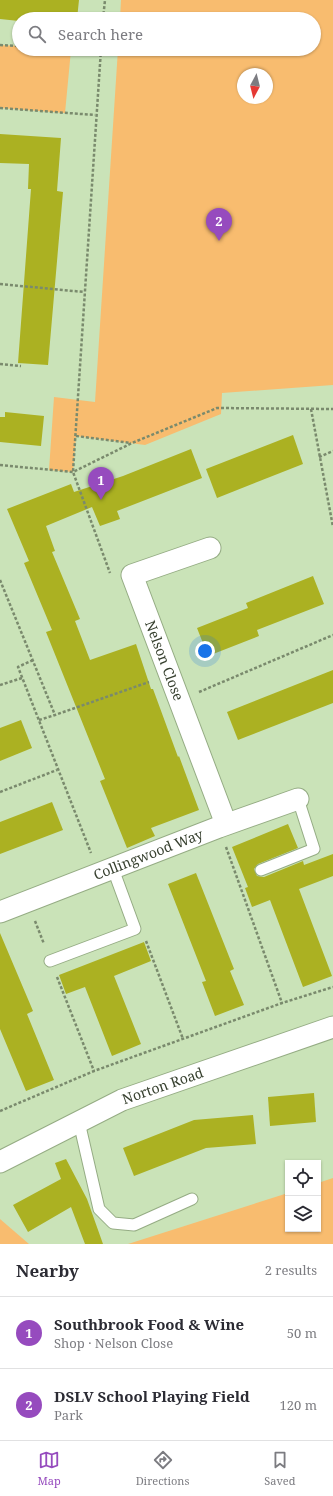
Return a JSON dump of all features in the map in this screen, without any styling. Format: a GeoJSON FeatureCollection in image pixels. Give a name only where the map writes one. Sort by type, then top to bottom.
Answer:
{"type":"FeatureCollection","features":[{"type":"Feature","properties":{"kind":"street"},"geometry":{"type":"LineString","coordinates":[[132,574],[210,548]]}},
{"type":"Feature","properties":{"kind":"street","name":"Nelson Close"},"geometry":{"type":"LineString","coordinates":[[132,574],[223,825]]}},
{"type":"Feature","properties":{"kind":"street","name":"Collingwood Way"},"geometry":{"type":"LineString","coordinates":[[0,912],[106,872],[223,825],[298,799]]}},
{"type":"Feature","properties":{"kind":"street","name":"Norton Road"},"geometry":{"type":"LineString","coordinates":[[0,1162],[122,1100],[333,1027]]}},
{"type":"Feature","properties":{"kind":"lane"},"geometry":{"type":"LineString","coordinates":[[261,870],[314,849],[298,799]]}},
{"type":"Feature","properties":{"kind":"lane"},"geometry":{"type":"LineString","coordinates":[[50,961],[135,929],[106,872]]}},
{"type":"Feature","properties":{"kind":"lane"},"geometry":{"type":"LineString","coordinates":[[79,1122],[99,1209],[113,1223],[134,1225],[192,1199]]}},
{"type":"Feature","properties":{"kind":"path"},"geometry":{"type":"LineString","coordinates":[[104,12],[105,0]]}},
{"type":"Feature","properties":{"kind":"path"},"geometry":{"type":"LineString","coordinates":[[0,44],[12,45]]}},
{"type":"Feature","properties":{"kind":"path"},"geometry":{"type":"LineString","coordinates":[[100,56],[73,472],[113,581],[132,574]]}},
{"type":"Feature","properties":{"kind":"path"},"geometry":{"type":"LineString","coordinates":[[0,108],[95,116]]}},
{"type":"Feature","properties":{"kind":"path"},"geometry":{"type":"LineString","coordinates":[[0,284],[84,292]]}},
{"type":"Feature","properties":{"kind":"path"},"geometry":{"type":"LineString","coordinates":[[0,364],[21,366]]}},
{"type":"Feature","properties":{"kind":"path"},"geometry":{"type":"LineString","coordinates":[[0,465],[73,472],[132,443],[217,408],[333,409]]}},
{"type":"Feature","properties":{"kind":"path"},"geometry":{"type":"LineString","coordinates":[[311,409],[333,527]]}},
{"type":"Feature","properties":{"kind":"path"},"geometry":{"type":"LineString","coordinates":[[76,436],[132,443]]}},
{"type":"Feature","properties":{"kind":"path"},"geometry":{"type":"LineString","coordinates":[[319,457],[333,452]]}},
{"type":"Feature","properties":{"kind":"path"},"geometry":{"type":"LineString","coordinates":[[0,580],[55,715]]}},
{"type":"Feature","properties":{"kind":"path"},"geometry":{"type":"LineString","coordinates":[[179,701],[333,635]]}},
{"type":"Feature","properties":{"kind":"path"},"geometry":{"type":"LineString","coordinates":[[33,660],[18,666],[22,678],[57,770],[106,872]]}},
{"type":"Feature","properties":{"kind":"path"},"geometry":{"type":"LineString","coordinates":[[39,720],[169,675]]}},
{"type":"Feature","properties":{"kind":"path"},"geometry":{"type":"LineString","coordinates":[[0,685],[22,678]]}},
{"type":"Feature","properties":{"kind":"path"},"geometry":{"type":"LineString","coordinates":[[0,792],[57,770]]}},
{"type":"Feature","properties":{"kind":"path"},"geometry":{"type":"LineString","coordinates":[[223,825],[282,1003]]}},
{"type":"Feature","properties":{"kind":"path"},"geometry":{"type":"LineString","coordinates":[[27,902],[94,1071]]}},
{"type":"Feature","properties":{"kind":"path"},"geometry":{"type":"LineString","coordinates":[[135,929],[141,927],[183,1039]]}},
{"type":"Feature","properties":{"kind":"path"},"geometry":{"type":"LineString","coordinates":[[0,1111],[94,1071],[282,1003],[333,987]]}},
{"type":"Feature","properties":{"kind":"shaded area"},"geometry":{"type":"Polygon","coordinates":[[[121,0],[333,0],[333,385],[222,393],[221,414],[145,445],[76,436],[73,472],[49,470],[54,397],[95,402],[118,56],[321,56],[321,12],[120,12],[121,0]]]}},
{"type":"Feature","properties":{"kind":"shaded area"},"geometry":{"type":"Polygon","coordinates":[[[0,45],[12,46],[12,56],[70,56],[65,113],[0,108],[0,45]]]}},
{"type":"Feature","properties":{"kind":"shaded area"},"geometry":{"type":"Polygon","coordinates":[[[333,1178],[333,1244],[128,1244],[285,1194],[285,1232],[321,1232],[321,1182],[333,1178]]]}},
{"type":"Feature","properties":{"kind":"shaded area"},"geometry":{"type":"Polygon","coordinates":[[[0,1219],[29,1244],[0,1244],[0,1219]]]}},
{"type":"Feature","properties":{"kind":"building"},"geometry":{"type":"Polygon","coordinates":[[[0,0],[79,0],[78,12],[12,12],[12,20],[0,19],[0,0]]]}},
{"type":"Feature","properties":{"kind":"building"},"geometry":{"type":"Polygon","coordinates":[[[0,134],[61,138],[57,191],[63,192],[48,365],[18,363],[31,189],[28,189],[29,164],[0,163],[0,134]]]}},
{"type":"Feature","properties":{"kind":"building"},"geometry":{"type":"Polygon","coordinates":[[[5,412],[44,416],[41,446],[0,442],[0,417],[5,417],[5,412]]]}},
{"type":"Feature","properties":{"kind":"building"},"geometry":{"type":"Polygon","coordinates":[[[293,435],[303,464],[217,498],[206,469],[293,435]]]}},
{"type":"Feature","properties":{"kind":"building"},"geometry":{"type":"Polygon","coordinates":[[[191,449],[202,478],[117,511],[120,519],[100,526],[92,507],[46,526],[55,551],[52,552],[80,619],[75,621],[90,660],[136,644],[151,689],[153,689],[199,810],[151,828],[155,836],[127,848],[100,781],[105,779],[46,632],[52,630],[24,563],[29,561],[7,509],[71,484],[74,492],[123,476],[191,449]]]}},
{"type":"Feature","properties":{"kind":"building"},"geometry":{"type":"Polygon","coordinates":[[[313,576],[324,604],[257,630],[259,636],[208,656],[197,628],[248,608],[246,603],[313,576]]]}},
{"type":"Feature","properties":{"kind":"building"},"geometry":{"type":"Polygon","coordinates":[[[333,670],[333,703],[238,740],[227,712],[333,670]]]}},
{"type":"Feature","properties":{"kind":"building"},"geometry":{"type":"Polygon","coordinates":[[[21,720],[32,748],[0,761],[0,728],[21,720]]]}},
{"type":"Feature","properties":{"kind":"building"},"geometry":{"type":"Polygon","coordinates":[[[52,802],[63,830],[0,854],[0,822],[52,802]]]}},
{"type":"Feature","properties":{"kind":"building"},"geometry":{"type":"Polygon","coordinates":[[[288,824],[298,848],[258,864],[254,869],[257,876],[264,877],[303,861],[304,865],[333,854],[333,876],[299,889],[332,976],[303,987],[270,900],[252,907],[245,888],[248,887],[232,847],[288,824]]]}},
{"type":"Feature","properties":{"kind":"building"},"geometry":{"type":"Polygon","coordinates":[[[196,873],[234,969],[230,971],[244,1005],[215,1016],[202,982],[206,981],[168,884],[196,873]]]}},
{"type":"Feature","properties":{"kind":"building"},"geometry":{"type":"Polygon","coordinates":[[[0,933],[33,1011],[27,1014],[54,1080],[26,1091],[0,1029],[0,933]]]}},
{"type":"Feature","properties":{"kind":"building"},"geometry":{"type":"Polygon","coordinates":[[[144,942],[151,961],[114,976],[141,1044],[112,1056],[85,987],[66,994],[59,975],[144,942]]]}},
{"type":"Feature","properties":{"kind":"building"},"geometry":{"type":"Polygon","coordinates":[[[314,1093],[316,1122],[270,1126],[268,1097],[314,1093]]]}},
{"type":"Feature","properties":{"kind":"building"},"geometry":{"type":"Polygon","coordinates":[[[253,1115],[256,1144],[206,1148],[134,1176],[123,1148],[194,1120],[253,1115]]]}},
{"type":"Feature","properties":{"kind":"building"},"geometry":{"type":"Polygon","coordinates":[[[66,1159],[87,1199],[103,1244],[85,1244],[71,1207],[28,1232],[13,1205],[61,1179],[55,1163],[66,1159]]]}},
{"type":"Feature","properties":{"kind":"place","name":"DSLV School Playing Field"},"geometry":{"type":"Point","coordinates":[219,241]}},
{"type":"Feature","properties":{"kind":"place","name":"Southbrook Food & Wine"},"geometry":{"type":"Point","coordinates":[101,500]}}]}
